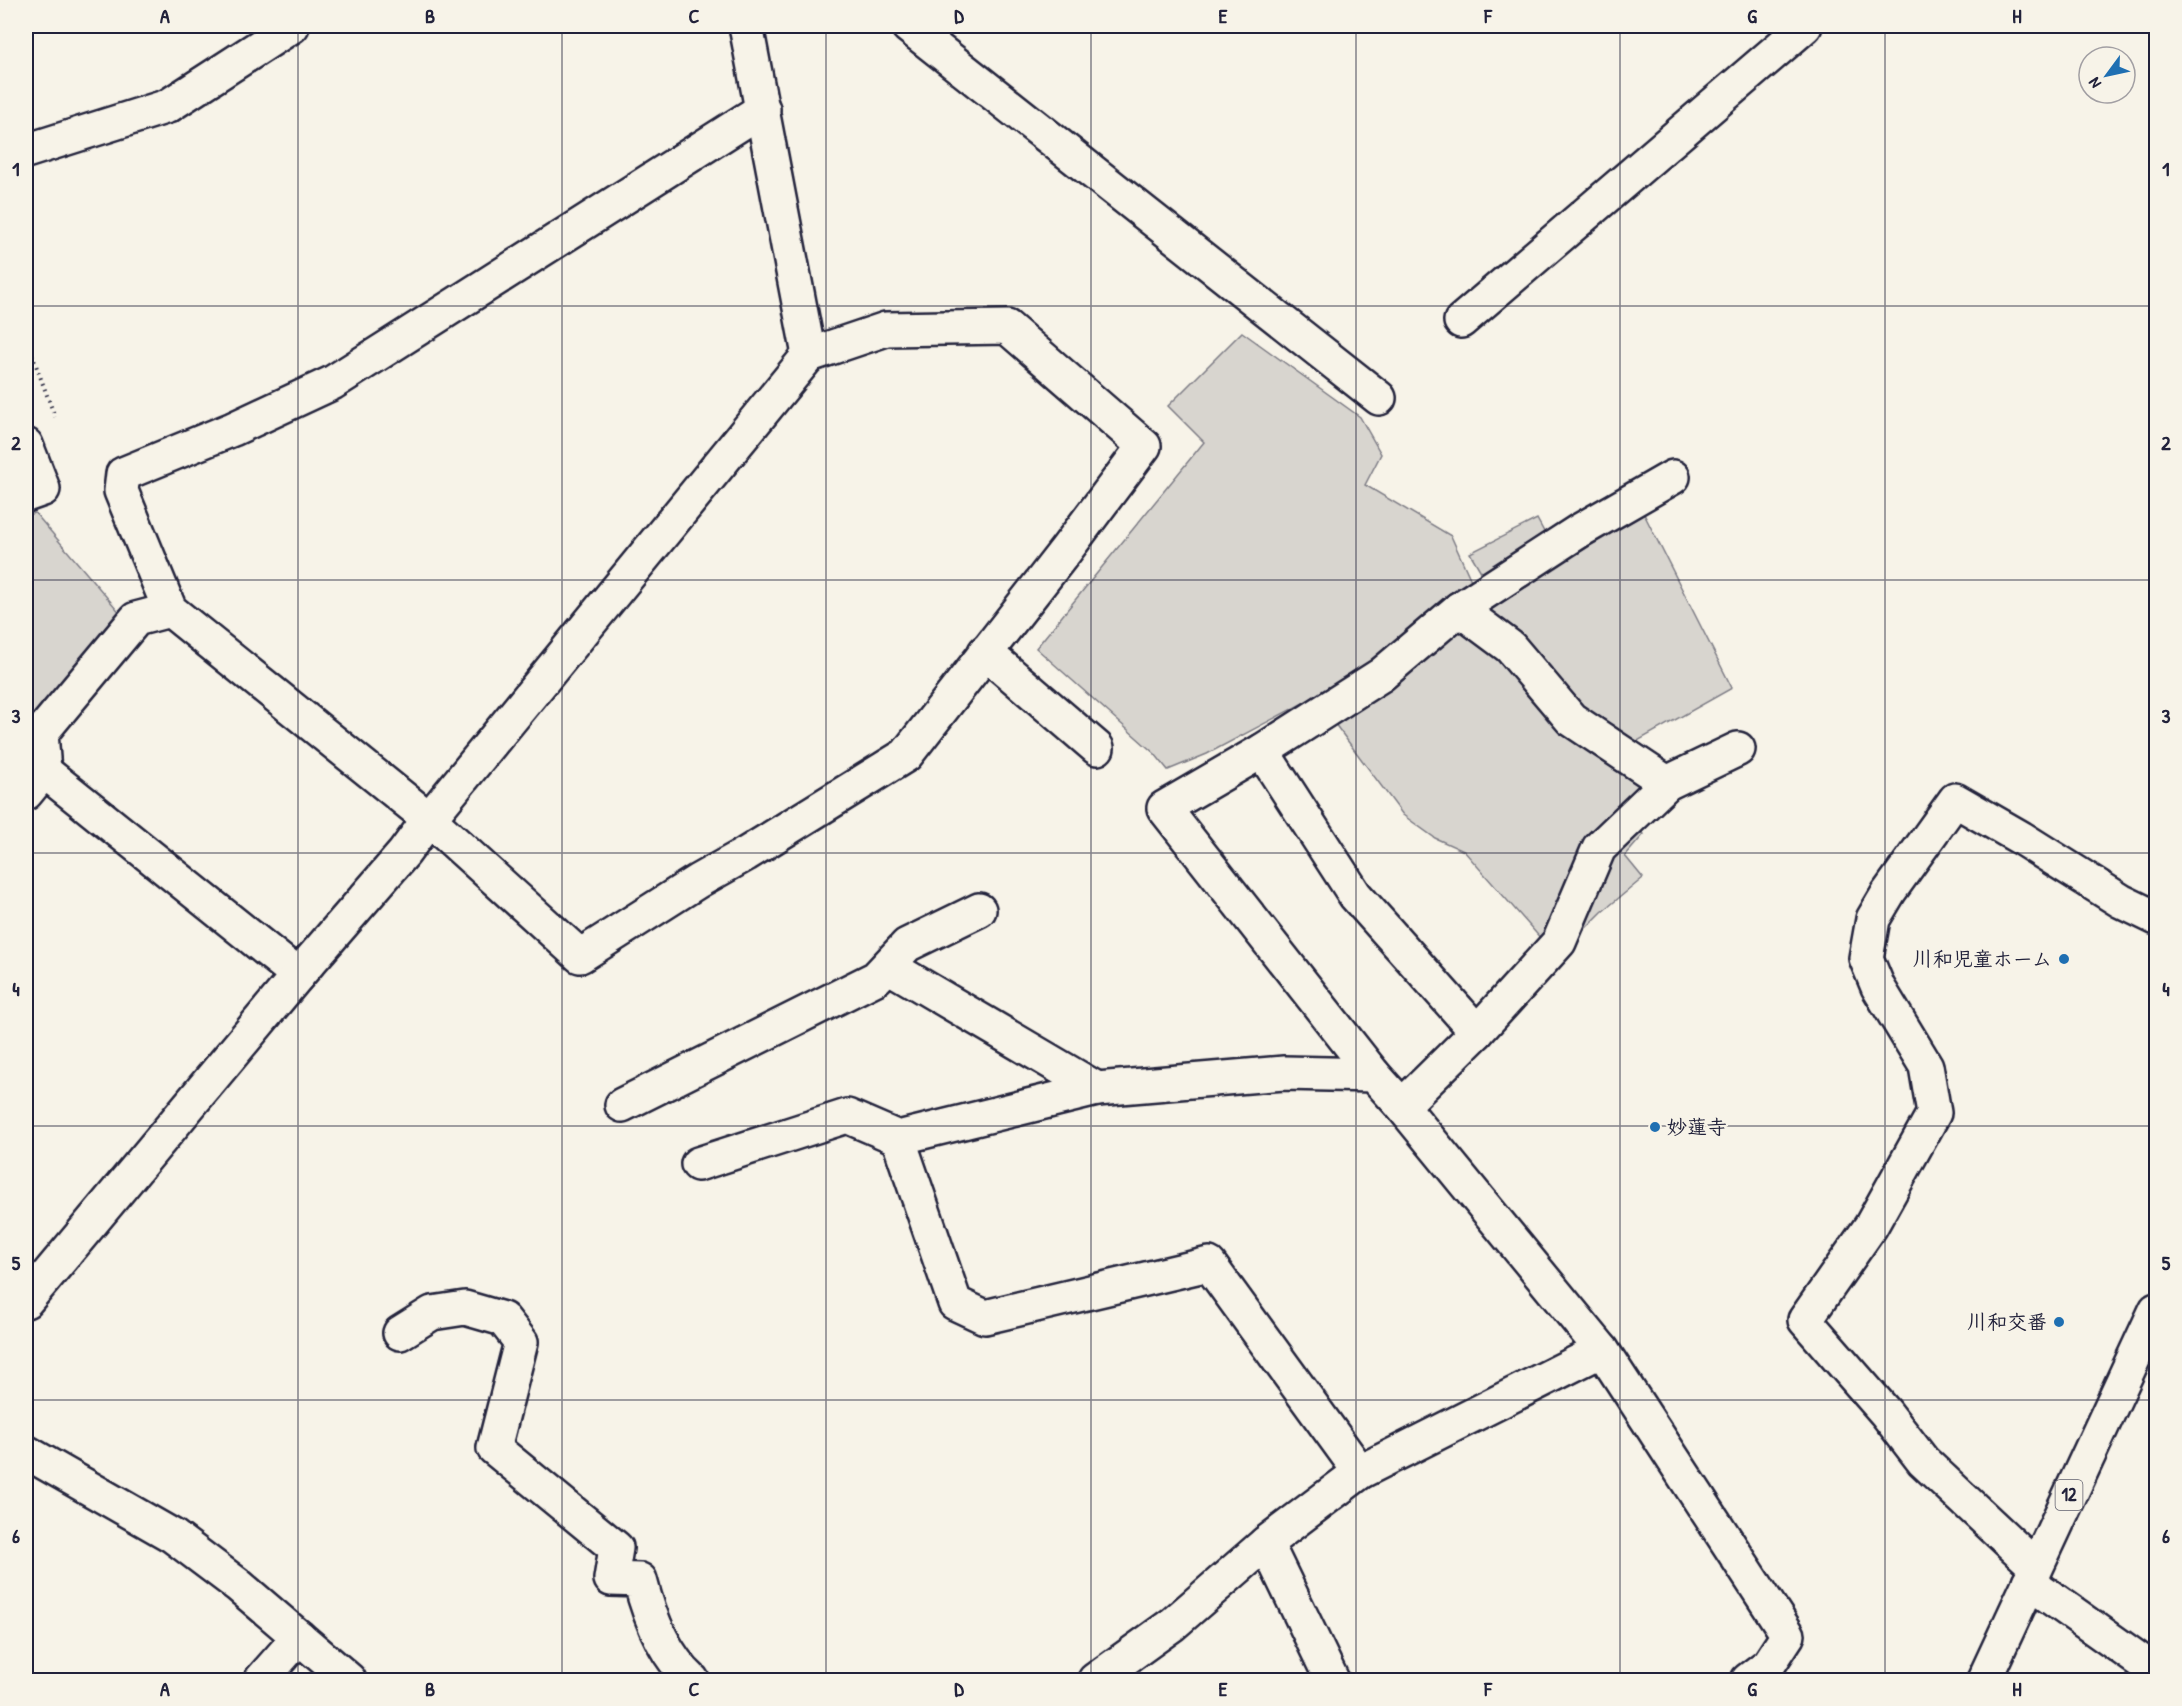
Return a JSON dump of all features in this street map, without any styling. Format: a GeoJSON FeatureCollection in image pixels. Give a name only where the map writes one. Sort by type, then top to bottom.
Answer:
{"type":"FeatureCollection","features":[{"type":"Feature","properties":{"kind":"street"},"geometry":{"type":"LineString","coordinates":[[26,151],[168,106],[292,26]]}},
{"type":"Feature","properties":{"kind":"street"},"geometry":{"type":"LineString","coordinates":[[746,26],[809,355]]}},
{"type":"Feature","properties":{"kind":"street"},"geometry":{"type":"LineString","coordinates":[[908,26],[1379,398]]}},
{"type":"Feature","properties":{"kind":"street"},"geometry":{"type":"LineString","coordinates":[[1461,321],[1805,26]]}},
{"type":"Feature","properties":{"kind":"street"},"geometry":{"type":"LineString","coordinates":[[26,1301],[298,975],[404,853],[429,819],[809,355],[886,329],[1007,327],[1144,446],[906,755],[698,881],[580,956],[429,819],[171,610],[121,491],[123,474],[233,429],[332,383],[763,109]]}},
{"type":"Feature","properties":{"kind":"street"},"geometry":{"type":"LineString","coordinates":[[26,445],[43,489],[26,495]]}},
{"type":"Feature","properties":{"kind":"street"},"geometry":{"type":"LineString","coordinates":[[1673,477],[1578,531],[1459,609],[1381,675],[1263,751],[1164,808],[1374,1075],[1602,1350],[1788,1635],[1769,1664],[1748,1680]]}},
{"type":"Feature","properties":{"kind":"street"},"geometry":{"type":"LineString","coordinates":[[1459,609],[1510,647],[1571,719],[1667,783]]}},
{"type":"Feature","properties":{"kind":"street"},"geometry":{"type":"LineString","coordinates":[[171,610],[136,619],[41,733],[35,782],[298,975]]}},
{"type":"Feature","properties":{"kind":"street"},"geometry":{"type":"LineString","coordinates":[[985,651],[1097,748]]}},
{"type":"Feature","properties":{"kind":"street"},"geometry":{"type":"LineString","coordinates":[[1402,1106],[1477,1032],[1559,942],[1599,848],[1667,783],[1738,749]]}},
{"type":"Feature","properties":{"kind":"street"},"geometry":{"type":"LineString","coordinates":[[1263,751],[1355,895],[1477,1032]]}},
{"type":"Feature","properties":{"kind":"street"},"geometry":{"type":"LineString","coordinates":[[2157,918],[2121,901],[2022,838],[1955,800],[1889,892],[1873,919],[1866,958],[1878,987],[1926,1066],[1934,1113],[1871,1226],[1805,1320],[1886,1413],[1923,1461],[2032,1574],[2157,1672]]}},
{"type":"Feature","properties":{"kind":"street"},"geometry":{"type":"LineString","coordinates":[[622,1105],[876,978],[908,945],[979,910]]}},
{"type":"Feature","properties":{"kind":"street"},"geometry":{"type":"LineString","coordinates":[[888,966],[1097,1089]]}},
{"type":"Feature","properties":{"kind":"street"},"geometry":{"type":"LineString","coordinates":[[698,1164],[847,1116],[898,1138],[1097,1089],[1284,1073],[1374,1075]]}},
{"type":"Feature","properties":{"kind":"street"},"geometry":{"type":"LineString","coordinates":[[898,1138],[954,1303],[985,1317],[1209,1264],[1360,1472]]}},
{"type":"Feature","properties":{"kind":"street"},"geometry":{"type":"LineString","coordinates":[[400,1333],[432,1313],[465,1308],[503,1319],[521,1342],[494,1448],[616,1548],[611,1579],[640,1580],[648,1612],[678,1668],[692,1680]]}},
{"type":"Feature","properties":{"kind":"street","name":"12"},"geometry":{"type":"LineString","coordinates":[[1984,1680],[2157,1310]]}},
{"type":"Feature","properties":{"kind":"street"},"geometry":{"type":"LineString","coordinates":[[1095,1680],[1173,1624],[1266,1543],[1360,1472],[1602,1350]]}},
{"type":"Feature","properties":{"kind":"street"},"geometry":{"type":"LineString","coordinates":[[26,1452],[173,1536],[238,1585],[349,1680]]}},
{"type":"Feature","properties":{"kind":"street"},"geometry":{"type":"LineString","coordinates":[[1266,1543],[1332,1680]]}},
{"type":"Feature","properties":{"kind":"street"},"geometry":{"type":"LineString","coordinates":[[261,1680],[299,1638]]}},
{"type":"Feature","properties":{"kind":"shaded area"},"geometry":{"type":"Polygon","coordinates":[[[1242,332],[1360,417],[1381,454],[1365,485],[1451,536],[1474,587],[1352,677],[1207,754],[1168,770],[1155,754],[1036,648],[1204,442],[1168,406],[1242,332]]]}},
{"type":"Feature","properties":{"kind":"shaded area"},"geometry":{"type":"Polygon","coordinates":[[[35,513],[122,615],[26,740],[26,516],[35,513]]]}},
{"type":"Feature","properties":{"kind":"shaded area"},"geometry":{"type":"Polygon","coordinates":[[[1644,514],[1732,688],[1632,744],[1660,767],[1620,815],[1644,834],[1625,856],[1643,878],[1602,912],[1557,957],[1464,851],[1435,838],[1403,815],[1335,724],[1443,633],[1496,597],[1470,553],[1537,519],[1561,563],[1644,514]]]}},
{"type":"Feature","properties":{"kind":"place","name":"川和児童ホーム"},"geometry":{"type":"Point","coordinates":[2064,959]}},
{"type":"Feature","properties":{"kind":"place","name":"妙蓮寺"},"geometry":{"type":"Point","coordinates":[1655,1127]}},
{"type":"Feature","properties":{"kind":"place","name":"川和交番"},"geometry":{"type":"Point","coordinates":[2059,1322]}}]}
